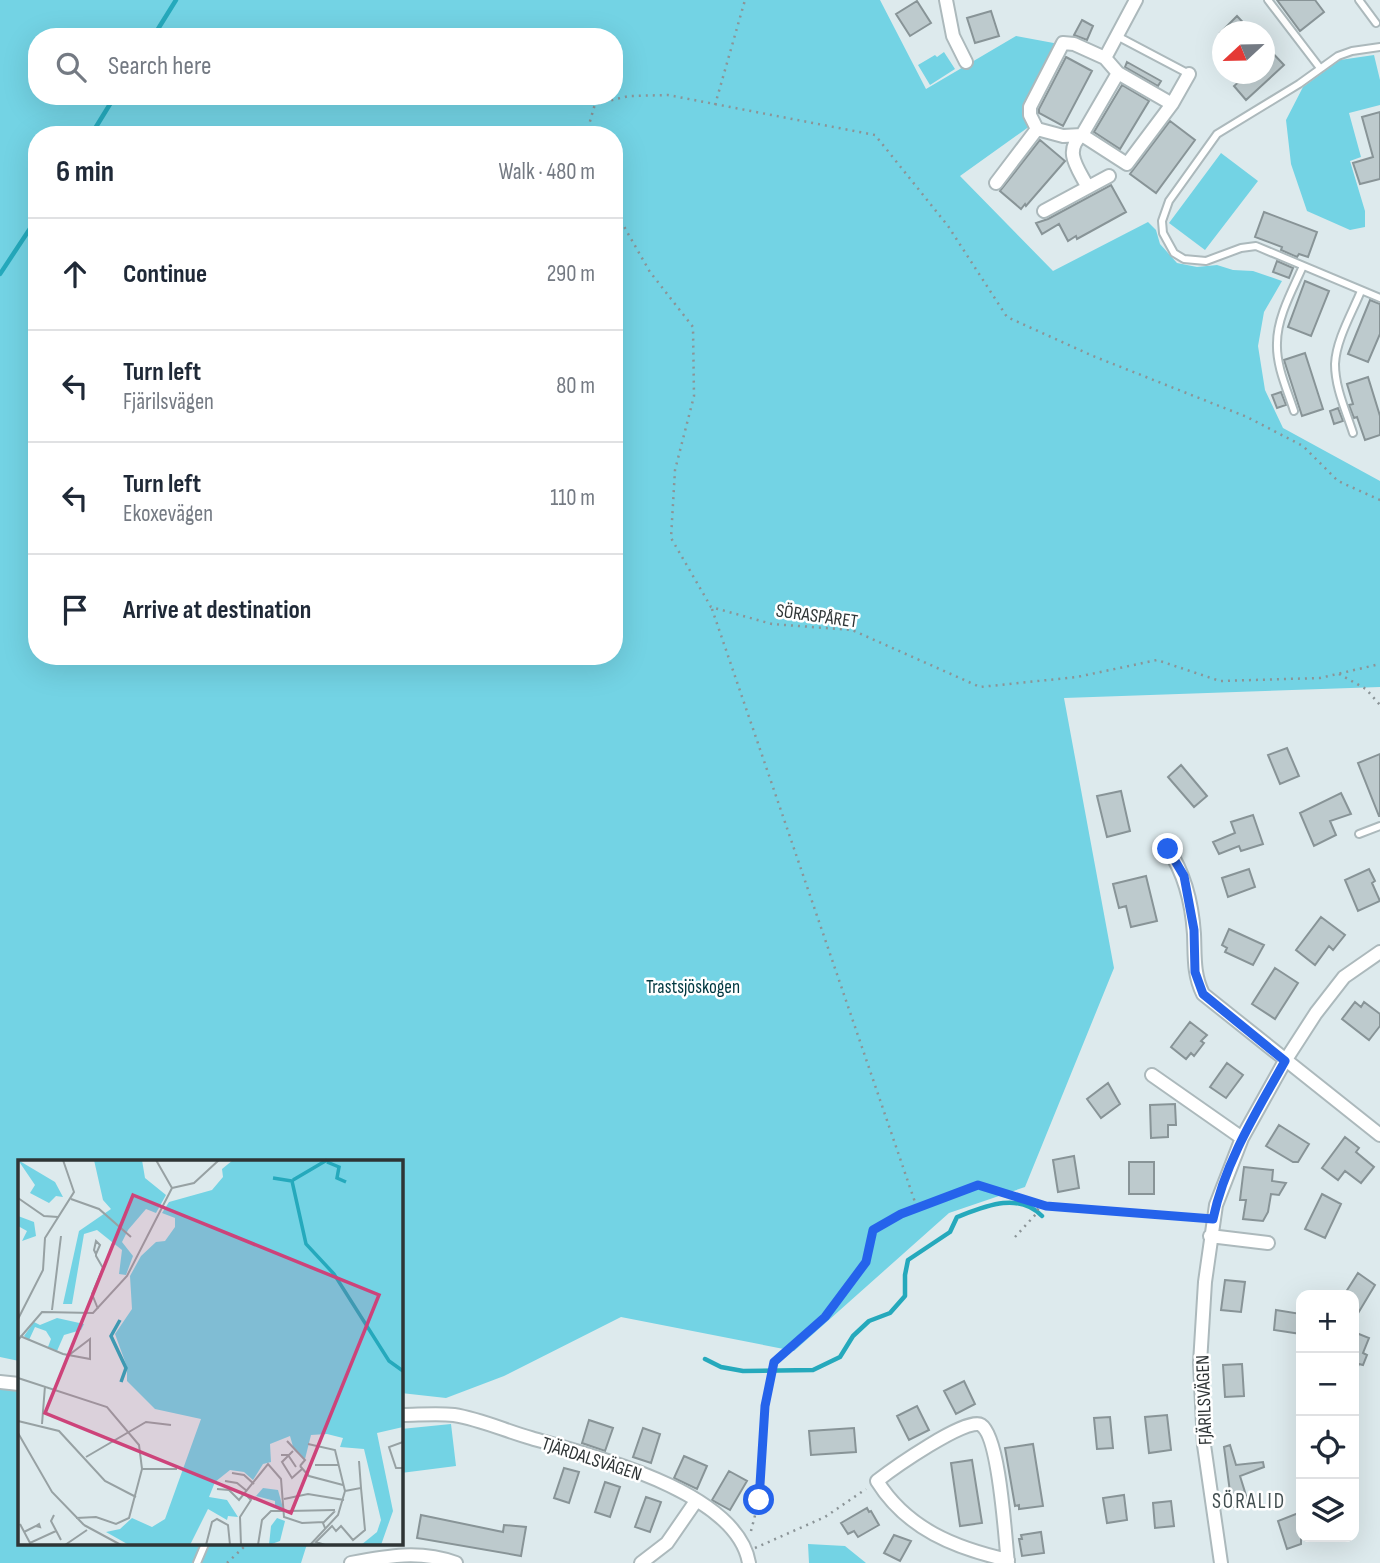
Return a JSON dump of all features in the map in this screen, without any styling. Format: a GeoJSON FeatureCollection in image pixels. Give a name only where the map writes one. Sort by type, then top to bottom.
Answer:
{"type":"FeatureCollection","features":[{"type":"Feature","properties":{"kind":"street"},"geometry":{"type":"LineString","coordinates":[[946,0],[953,36],[966,62]]}},
{"type":"Feature","properties":{"kind":"street"},"geometry":{"type":"LineString","coordinates":[[1105,58],[1136,0]]}},
{"type":"Feature","properties":{"kind":"street"},"geometry":{"type":"LineString","coordinates":[[1172,104],[1118,74],[1105,58],[1074,44],[1063,43],[1030,107],[1030,115],[1037,129],[1063,136],[1082,135],[1127,164],[1172,104],[1189,74]]}},
{"type":"Feature","properties":{"kind":"street"},"geometry":{"type":"LineString","coordinates":[[1087,186],[1075,163],[1071,148],[1082,135],[1118,74]]}},
{"type":"Feature","properties":{"kind":"street"},"geometry":{"type":"LineString","coordinates":[[996,183],[1037,129]]}},
{"type":"Feature","properties":{"kind":"street"},"geometry":{"type":"LineString","coordinates":[[1044,211],[1109,176]]}},
{"type":"Feature","properties":{"kind":"street"},"geometry":{"type":"LineString","coordinates":[[1168,849],[1184,876],[1194,930],[1195,972],[1203,994],[1380,1135]]}},
{"type":"Feature","properties":{"kind":"street","name":"FJÄRILSVÄGEN"},"geometry":{"type":"LineString","coordinates":[[1221,1563],[1204,1445],[1200,1363],[1210,1236],[1216,1205],[1242,1138],[1285,1061],[1316,1013],[1344,977],[1380,952]]}},
{"type":"Feature","properties":{"kind":"street"},"geometry":{"type":"LineString","coordinates":[[1152,1075],[1242,1138]]}},
{"type":"Feature","properties":{"kind":"street"},"geometry":{"type":"LineString","coordinates":[[1210,1236],[1268,1243]]}},
{"type":"Feature","properties":{"kind":"street"},"geometry":{"type":"LineString","coordinates":[[0,1382],[18,1384]]}},
{"type":"Feature","properties":{"kind":"street","name":"TJÄRDALSVÄGEN"},"geometry":{"type":"LineString","coordinates":[[402,1415],[454,1415],[587,1455],[672,1486],[725,1521],[739,1536],[748,1557]]}},
{"type":"Feature","properties":{"kind":"street"},"geometry":{"type":"LineString","coordinates":[[976,1424],[982,1425],[994,1452],[1008,1562],[950,1544],[923,1529],[887,1497],[877,1481],[901,1462],[955,1431],[976,1424]]}},
{"type":"Feature","properties":{"kind":"street"},"geometry":{"type":"LineString","coordinates":[[641,1563],[667,1544],[696,1501]]}},
{"type":"Feature","properties":{"kind":"street"},"geometry":{"type":"LineString","coordinates":[[351,1563],[408,1554],[428,1555],[456,1563]]}},
{"type":"Feature","properties":{"kind":"lane"},"geometry":{"type":"LineString","coordinates":[[1268,0],[1320,68]]}},
{"type":"Feature","properties":{"kind":"lane"},"geometry":{"type":"LineString","coordinates":[[1359,0],[1376,23]]}},
{"type":"Feature","properties":{"kind":"lane"},"geometry":{"type":"LineString","coordinates":[[1117,36],[1189,74]]}},
{"type":"Feature","properties":{"kind":"lane"},"geometry":{"type":"LineString","coordinates":[[1379,296],[1256,246],[1241,248],[1206,261],[1184,259],[1174,253],[1167,244],[1162,221],[1169,201],[1217,134],[1299,84],[1338,56],[1380,47]]}},
{"type":"Feature","properties":{"kind":"lane"},"geometry":{"type":"LineString","coordinates":[[1294,411],[1277,355],[1276,341],[1282,317],[1303,266]]}},
{"type":"Feature","properties":{"kind":"lane"},"geometry":{"type":"LineString","coordinates":[[1353,433],[1338,387],[1335,362],[1362,291]]}},
{"type":"Feature","properties":{"kind":"lane"},"geometry":{"type":"LineString","coordinates":[[1359,834],[1380,825]]}},
{"type":"Feature","properties":{"kind":"lane"},"geometry":{"type":"LineString","coordinates":[[197,1563],[204,1546]]}},
{"type":"Feature","properties":{"kind":"path"},"geometry":{"type":"LineString","coordinates":[[715,106],[746,0]]}},
{"type":"Feature","properties":{"kind":"path"},"geometry":{"type":"LineString","coordinates":[[623,97],[668,95],[875,135],[948,226],[1007,317],[1093,356],[1247,417],[1303,446],[1338,481],[1380,500]]}},
{"type":"Feature","properties":{"kind":"path"},"geometry":{"type":"LineString","coordinates":[[589,126],[595,105]]}},
{"type":"Feature","properties":{"kind":"path"},"geometry":{"type":"LineString","coordinates":[[623,225],[650,272],[693,327],[694,397],[675,470],[671,538],[711,607],[917,1208]]}},
{"type":"Feature","properties":{"kind":"path","name":"SÖRASPÅRET"},"geometry":{"type":"LineString","coordinates":[[711,607],[772,624],[852,630],[980,687],[1077,677],[1157,660],[1220,681],[1320,678],[1380,664]]}},
{"type":"Feature","properties":{"kind":"path"},"geometry":{"type":"LineString","coordinates":[[1338,674],[1366,689],[1380,705]]}},
{"type":"Feature","properties":{"kind":"path"},"geometry":{"type":"LineString","coordinates":[[748,1557],[759,1500],[762,1436],[774,1362],[825,1317],[866,1262],[873,1230],[917,1208],[978,1185],[1040,1204],[1213,1219]]}},
{"type":"Feature","properties":{"kind":"path"},"geometry":{"type":"LineString","coordinates":[[1015,1237],[1040,1204]]}},
{"type":"Feature","properties":{"kind":"path"},"geometry":{"type":"LineString","coordinates":[[748,1557],[825,1517],[877,1481]]}},
{"type":"Feature","properties":{"kind":"path"},"geometry":{"type":"LineString","coordinates":[[227,1563],[245,1546]]}},
{"type":"Feature","properties":{"kind":"green space","name":"Trastsjöskogen"},"geometry":{"type":"Polygon","coordinates":[[[0,0],[880,0],[926,89],[1016,36],[1059,44],[1032,91],[1029,102],[1030,126],[960,176],[1053,271],[1148,222],[1156,230],[1160,244],[1177,263],[1197,267],[1217,265],[1233,270],[1253,271],[1282,281],[1264,312],[1258,346],[1265,390],[1283,428],[1380,481],[1380,687],[1064,698],[1114,968],[1025,1187],[949,1213],[794,1351],[621,1317],[504,1376],[446,1398],[402,1393],[402,1160],[18,1160],[18,1361],[0,1357],[0,0]]]}},
{"type":"Feature","properties":{"kind":"green space"},"geometry":{"type":"Polygon","coordinates":[[[944,52],[955,69],[930,85],[918,65],[944,52]]]}},
{"type":"Feature","properties":{"kind":"green space"},"geometry":{"type":"Polygon","coordinates":[[[1374,55],[1380,80],[1380,105],[1349,113],[1361,157],[1350,161],[1365,211],[1365,227],[1350,230],[1307,211],[1291,164],[1286,120],[1303,87],[1340,60],[1374,55]]]}},
{"type":"Feature","properties":{"kind":"green space"},"geometry":{"type":"Polygon","coordinates":[[[1221,153],[1258,181],[1205,250],[1169,223],[1221,153]]]}},
{"type":"Feature","properties":{"kind":"green space"},"geometry":{"type":"Polygon","coordinates":[[[0,1388],[18,1391],[18,1546],[306,1546],[301,1563],[0,1563],[0,1388]]]}},
{"type":"Feature","properties":{"kind":"green space"},"geometry":{"type":"Polygon","coordinates":[[[451,1424],[456,1466],[402,1473],[402,1429],[451,1424]]]}},
{"type":"Feature","properties":{"kind":"green space"},"geometry":{"type":"Polygon","coordinates":[[[808,1544],[845,1546],[866,1563],[809,1563],[808,1544]]]}},
{"type":"Feature","properties":{"kind":"building"},"geometry":{"type":"Polygon","coordinates":[[[1277,0],[1315,0],[1324,12],[1300,31],[1277,0]]]}},
{"type":"Feature","properties":{"kind":"building"},"geometry":{"type":"Polygon","coordinates":[[[917,1],[931,23],[910,36],[896,14],[917,1]]]}},
{"type":"Feature","properties":{"kind":"building"},"geometry":{"type":"Polygon","coordinates":[[[991,11],[999,36],[975,43],[967,18],[991,11]]]}},
{"type":"Feature","properties":{"kind":"building"},"geometry":{"type":"Polygon","coordinates":[[[1082,20],[1093,26],[1087,40],[1074,35],[1082,20]]]}},
{"type":"Feature","properties":{"kind":"building"},"geometry":{"type":"Polygon","coordinates":[[[1275,56],[1284,65],[1275,73],[1275,56]]]}},
{"type":"Feature","properties":{"kind":"building"},"geometry":{"type":"Polygon","coordinates":[[[1066,57],[1092,71],[1063,126],[1039,113],[1039,109],[1066,57]]]}},
{"type":"Feature","properties":{"kind":"building"},"geometry":{"type":"Polygon","coordinates":[[[1127,62],[1161,81],[1158,86],[1125,67],[1127,62]]]}},
{"type":"Feature","properties":{"kind":"building"},"geometry":{"type":"Polygon","coordinates":[[[1236,84],[1263,84],[1246,100],[1234,86],[1236,84]]]}},
{"type":"Feature","properties":{"kind":"building"},"geometry":{"type":"Polygon","coordinates":[[[1122,85],[1149,101],[1120,149],[1094,132],[1122,85]]]}},
{"type":"Feature","properties":{"kind":"building"},"geometry":{"type":"Polygon","coordinates":[[[1380,112],[1380,179],[1360,184],[1353,163],[1373,157],[1362,117],[1380,112]]]}},
{"type":"Feature","properties":{"kind":"building"},"geometry":{"type":"Polygon","coordinates":[[[1170,121],[1195,140],[1156,193],[1130,174],[1170,121]]]}},
{"type":"Feature","properties":{"kind":"building"},"geometry":{"type":"Polygon","coordinates":[[[1040,140],[1065,161],[1021,209],[1000,191],[1040,140]]]}},
{"type":"Feature","properties":{"kind":"building"},"geometry":{"type":"Polygon","coordinates":[[[1111,185],[1126,212],[1077,239],[1076,236],[1068,241],[1059,224],[1042,234],[1036,223],[1111,185]]]}},
{"type":"Feature","properties":{"kind":"building"},"geometry":{"type":"Polygon","coordinates":[[[1264,212],[1317,232],[1308,257],[1299,254],[1297,257],[1281,250],[1282,247],[1255,237],[1264,212]]]}},
{"type":"Feature","properties":{"kind":"building"},"geometry":{"type":"Polygon","coordinates":[[[1277,261],[1293,268],[1289,278],[1273,272],[1277,261]]]}},
{"type":"Feature","properties":{"kind":"building"},"geometry":{"type":"Polygon","coordinates":[[[1305,281],[1329,291],[1311,336],[1288,327],[1305,281]]]}},
{"type":"Feature","properties":{"kind":"building"},"geometry":{"type":"Polygon","coordinates":[[[1370,300],[1380,304],[1380,334],[1368,362],[1348,354],[1370,300]]]}},
{"type":"Feature","properties":{"kind":"building"},"geometry":{"type":"Polygon","coordinates":[[[1305,353],[1323,409],[1302,416],[1284,360],[1305,353]]]}},
{"type":"Feature","properties":{"kind":"building"},"geometry":{"type":"Polygon","coordinates":[[[1368,377],[1380,416],[1380,435],[1365,440],[1357,417],[1354,418],[1349,405],[1353,404],[1347,384],[1368,377]]]}},
{"type":"Feature","properties":{"kind":"building"},"geometry":{"type":"Polygon","coordinates":[[[1281,392],[1286,405],[1277,408],[1272,395],[1281,392]]]}},
{"type":"Feature","properties":{"kind":"building"},"geometry":{"type":"Polygon","coordinates":[[[1338,408],[1343,421],[1334,424],[1330,411],[1338,408]]]}},
{"type":"Feature","properties":{"kind":"building"},"geometry":{"type":"Polygon","coordinates":[[[1287,748],[1299,776],[1280,784],[1268,755],[1287,748]]]}},
{"type":"Feature","properties":{"kind":"building"},"geometry":{"type":"Polygon","coordinates":[[[1380,754],[1380,816],[1379,816],[1358,763],[1380,754]]]}},
{"type":"Feature","properties":{"kind":"building"},"geometry":{"type":"Polygon","coordinates":[[[1181,765],[1207,796],[1194,807],[1168,777],[1181,765]]]}},
{"type":"Feature","properties":{"kind":"building"},"geometry":{"type":"Polygon","coordinates":[[[1121,791],[1130,831],[1107,837],[1097,796],[1121,791]]]}},
{"type":"Feature","properties":{"kind":"building"},"geometry":{"type":"Polygon","coordinates":[[[1341,793],[1351,814],[1330,821],[1336,835],[1314,846],[1300,813],[1341,793]]]}},
{"type":"Feature","properties":{"kind":"building"},"geometry":{"type":"Polygon","coordinates":[[[1253,815],[1263,844],[1241,851],[1239,846],[1219,854],[1213,842],[1235,833],[1231,822],[1253,815]]]}},
{"type":"Feature","properties":{"kind":"building"},"geometry":{"type":"Polygon","coordinates":[[[1249,869],[1255,887],[1228,897],[1222,878],[1249,869]]]}},
{"type":"Feature","properties":{"kind":"building"},"geometry":{"type":"Polygon","coordinates":[[[1369,869],[1380,901],[1358,911],[1345,880],[1369,869]]]}},
{"type":"Feature","properties":{"kind":"building"},"geometry":{"type":"Polygon","coordinates":[[[1146,876],[1157,921],[1131,927],[1126,906],[1119,908],[1113,884],[1146,876]]]}},
{"type":"Feature","properties":{"kind":"building"},"geometry":{"type":"Polygon","coordinates":[[[1321,917],[1345,935],[1333,950],[1329,946],[1315,965],[1296,950],[1321,917]]]}},
{"type":"Feature","properties":{"kind":"building"},"geometry":{"type":"Polygon","coordinates":[[[1229,929],[1264,945],[1253,965],[1225,952],[1227,948],[1222,945],[1229,929]]]}},
{"type":"Feature","properties":{"kind":"building"},"geometry":{"type":"Polygon","coordinates":[[[1275,968],[1298,983],[1275,1019],[1252,1004],[1275,968]]]}},
{"type":"Feature","properties":{"kind":"building"},"geometry":{"type":"Polygon","coordinates":[[[1355,1002],[1361,1007],[1364,1002],[1380,1014],[1380,1026],[1369,1040],[1342,1019],[1355,1002]]]}},
{"type":"Feature","properties":{"kind":"building"},"geometry":{"type":"Polygon","coordinates":[[[1190,1022],[1207,1035],[1194,1056],[1191,1053],[1186,1059],[1171,1047],[1190,1022]]]}},
{"type":"Feature","properties":{"kind":"building"},"geometry":{"type":"Polygon","coordinates":[[[1227,1063],[1243,1075],[1226,1098],[1210,1087],[1227,1063]]]}},
{"type":"Feature","properties":{"kind":"building"},"geometry":{"type":"Polygon","coordinates":[[[1108,1083],[1120,1104],[1101,1118],[1087,1099],[1108,1083]]]}},
{"type":"Feature","properties":{"kind":"building"},"geometry":{"type":"Polygon","coordinates":[[[1175,1104],[1176,1125],[1168,1125],[1168,1137],[1151,1138],[1150,1105],[1175,1104]]]}},
{"type":"Feature","properties":{"kind":"building"},"geometry":{"type":"Polygon","coordinates":[[[1279,1125],[1309,1144],[1298,1162],[1293,1162],[1266,1146],[1279,1125]]]}},
{"type":"Feature","properties":{"kind":"building"},"geometry":{"type":"Polygon","coordinates":[[[1345,1137],[1359,1148],[1356,1152],[1374,1167],[1361,1183],[1345,1171],[1338,1180],[1322,1168],[1345,1137]]]}},
{"type":"Feature","properties":{"kind":"building"},"geometry":{"type":"Polygon","coordinates":[[[1074,1156],[1079,1188],[1058,1192],[1053,1160],[1074,1156]]]}},
{"type":"Feature","properties":{"kind":"building"},"geometry":{"type":"Polygon","coordinates":[[[1129,1162],[1154,1162],[1154,1194],[1129,1194],[1129,1162]]]}},
{"type":"Feature","properties":{"kind":"building"},"geometry":{"type":"Polygon","coordinates":[[[1244,1167],[1273,1170],[1272,1181],[1286,1183],[1279,1195],[1271,1194],[1268,1212],[1263,1221],[1243,1219],[1246,1200],[1240,1200],[1244,1167]]]}},
{"type":"Feature","properties":{"kind":"building"},"geometry":{"type":"Polygon","coordinates":[[[1322,1194],[1341,1204],[1325,1238],[1305,1229],[1322,1194]]]}},
{"type":"Feature","properties":{"kind":"building"},"geometry":{"type":"Polygon","coordinates":[[[1358,1273],[1375,1285],[1359,1312],[1359,1290],[1347,1290],[1358,1273]]]}},
{"type":"Feature","properties":{"kind":"building"},"geometry":{"type":"Polygon","coordinates":[[[1225,1280],[1245,1282],[1241,1312],[1221,1310],[1225,1280]]]}},
{"type":"Feature","properties":{"kind":"building"},"geometry":{"type":"Polygon","coordinates":[[[1276,1310],[1296,1313],[1296,1333],[1274,1330],[1276,1310]]]}},
{"type":"Feature","properties":{"kind":"building"},"geometry":{"type":"Polygon","coordinates":[[[1359,1334],[1369,1338],[1363,1353],[1367,1355],[1363,1365],[1359,1364],[1359,1334]]]}},
{"type":"Feature","properties":{"kind":"building"},"geometry":{"type":"Polygon","coordinates":[[[1242,1364],[1244,1396],[1225,1397],[1223,1365],[1242,1364]]]}},
{"type":"Feature","properties":{"kind":"building"},"geometry":{"type":"Polygon","coordinates":[[[964,1381],[975,1404],[956,1414],[944,1391],[964,1381]]]}},
{"type":"Feature","properties":{"kind":"building"},"geometry":{"type":"Polygon","coordinates":[[[917,1406],[929,1430],[909,1440],[897,1416],[917,1406]]]}},
{"type":"Feature","properties":{"kind":"building"},"geometry":{"type":"Polygon","coordinates":[[[1167,1415],[1171,1450],[1149,1453],[1145,1417],[1167,1415]]]}},
{"type":"Feature","properties":{"kind":"building"},"geometry":{"type":"Polygon","coordinates":[[[1110,1417],[1113,1448],[1097,1449],[1094,1418],[1110,1417]]]}},
{"type":"Feature","properties":{"kind":"building"},"geometry":{"type":"Polygon","coordinates":[[[589,1420],[613,1428],[605,1451],[582,1443],[589,1420]]]}},
{"type":"Feature","properties":{"kind":"building"},"geometry":{"type":"Polygon","coordinates":[[[643,1428],[660,1434],[651,1463],[633,1457],[643,1428]]]}},
{"type":"Feature","properties":{"kind":"building"},"geometry":{"type":"Polygon","coordinates":[[[854,1428],[856,1452],[811,1455],[809,1431],[854,1428]]]}},
{"type":"Feature","properties":{"kind":"building"},"geometry":{"type":"Polygon","coordinates":[[[1033,1444],[1043,1506],[1019,1509],[1019,1505],[1015,1506],[1005,1448],[1033,1444]]]}},
{"type":"Feature","properties":{"kind":"building"},"geometry":{"type":"Polygon","coordinates":[[[1230,1445],[1236,1465],[1263,1462],[1264,1467],[1240,1476],[1249,1505],[1232,1507],[1224,1447],[1230,1445]]]}},
{"type":"Feature","properties":{"kind":"building"},"geometry":{"type":"Polygon","coordinates":[[[684,1456],[707,1466],[697,1489],[674,1478],[684,1456]]]}},
{"type":"Feature","properties":{"kind":"building"},"geometry":{"type":"Polygon","coordinates":[[[972,1460],[982,1523],[960,1526],[951,1463],[972,1460]]]}},
{"type":"Feature","properties":{"kind":"building"},"geometry":{"type":"Polygon","coordinates":[[[564,1468],[579,1472],[569,1503],[554,1498],[564,1468]]]}},
{"type":"Feature","properties":{"kind":"building"},"geometry":{"type":"Polygon","coordinates":[[[729,1471],[747,1481],[730,1510],[712,1500],[729,1471]]]}},
{"type":"Feature","properties":{"kind":"building"},"geometry":{"type":"Polygon","coordinates":[[[605,1482],[620,1487],[610,1517],[595,1512],[605,1482]]]}},
{"type":"Feature","properties":{"kind":"building"},"geometry":{"type":"Polygon","coordinates":[[[1124,1495],[1127,1520],[1107,1523],[1103,1498],[1124,1495]]]}},
{"type":"Feature","properties":{"kind":"building"},"geometry":{"type":"Polygon","coordinates":[[[646,1497],[661,1502],[650,1532],[635,1527],[646,1497]]]}},
{"type":"Feature","properties":{"kind":"building"},"geometry":{"type":"Polygon","coordinates":[[[1171,1501],[1174,1526],[1155,1528],[1153,1503],[1171,1501]]]}},
{"type":"Feature","properties":{"kind":"building"},"geometry":{"type":"Polygon","coordinates":[[[867,1508],[879,1525],[858,1537],[854,1531],[848,1534],[841,1523],[867,1508]]]}},
{"type":"Feature","properties":{"kind":"building"},"geometry":{"type":"Polygon","coordinates":[[[1296,1514],[1296,1542],[1301,1544],[1287,1549],[1278,1521],[1296,1514]]]}},
{"type":"Feature","properties":{"kind":"building"},"geometry":{"type":"Polygon","coordinates":[[[421,1515],[503,1532],[504,1525],[526,1527],[521,1556],[417,1538],[421,1515]]]}},
{"type":"Feature","properties":{"kind":"building"},"geometry":{"type":"Polygon","coordinates":[[[1041,1532],[1044,1553],[1022,1556],[1019,1539],[1022,1539],[1021,1535],[1041,1532]]]}},
{"type":"Feature","properties":{"kind":"building"},"geometry":{"type":"Polygon","coordinates":[[[894,1535],[911,1541],[900,1561],[884,1553],[894,1535]]]}},
{"type":"Feature","properties":{"kind":"waterway"},"geometry":{"type":"LineString","coordinates":[[159,28],[176,0]]}},
{"type":"Feature","properties":{"kind":"waterway"},"geometry":{"type":"LineString","coordinates":[[97,126],[109,105]]}},
{"type":"Feature","properties":{"kind":"waterway"},"geometry":{"type":"LineString","coordinates":[[0,274],[28,232]]}},
{"type":"Feature","properties":{"kind":"waterway"},"geometry":{"type":"LineString","coordinates":[[705,1359],[721,1367],[743,1371],[813,1370],[840,1357],[853,1336],[869,1321],[890,1313],[905,1296],[908,1260],[950,1232],[957,1217],[1000,1203],[1022,1204],[1033,1208],[1042,1216]]}},
{"type":"Feature","properties":{"kind":"district","name":"SÖRALID"},"geometry":{"type":"Point","coordinates":[1249,1501]}},
{"type":"Feature","properties":{"kind":"route"},"geometry":{"type":"LineString","coordinates":[[759,1500],[766,1393],[774,1362],[825,1317],[866,1262],[873,1230],[901,1214],[978,1185],[1046,1206],[1213,1219],[1242,1138],[1285,1061],[1203,994],[1195,972],[1194,930],[1184,876],[1168,849]]}}]}
